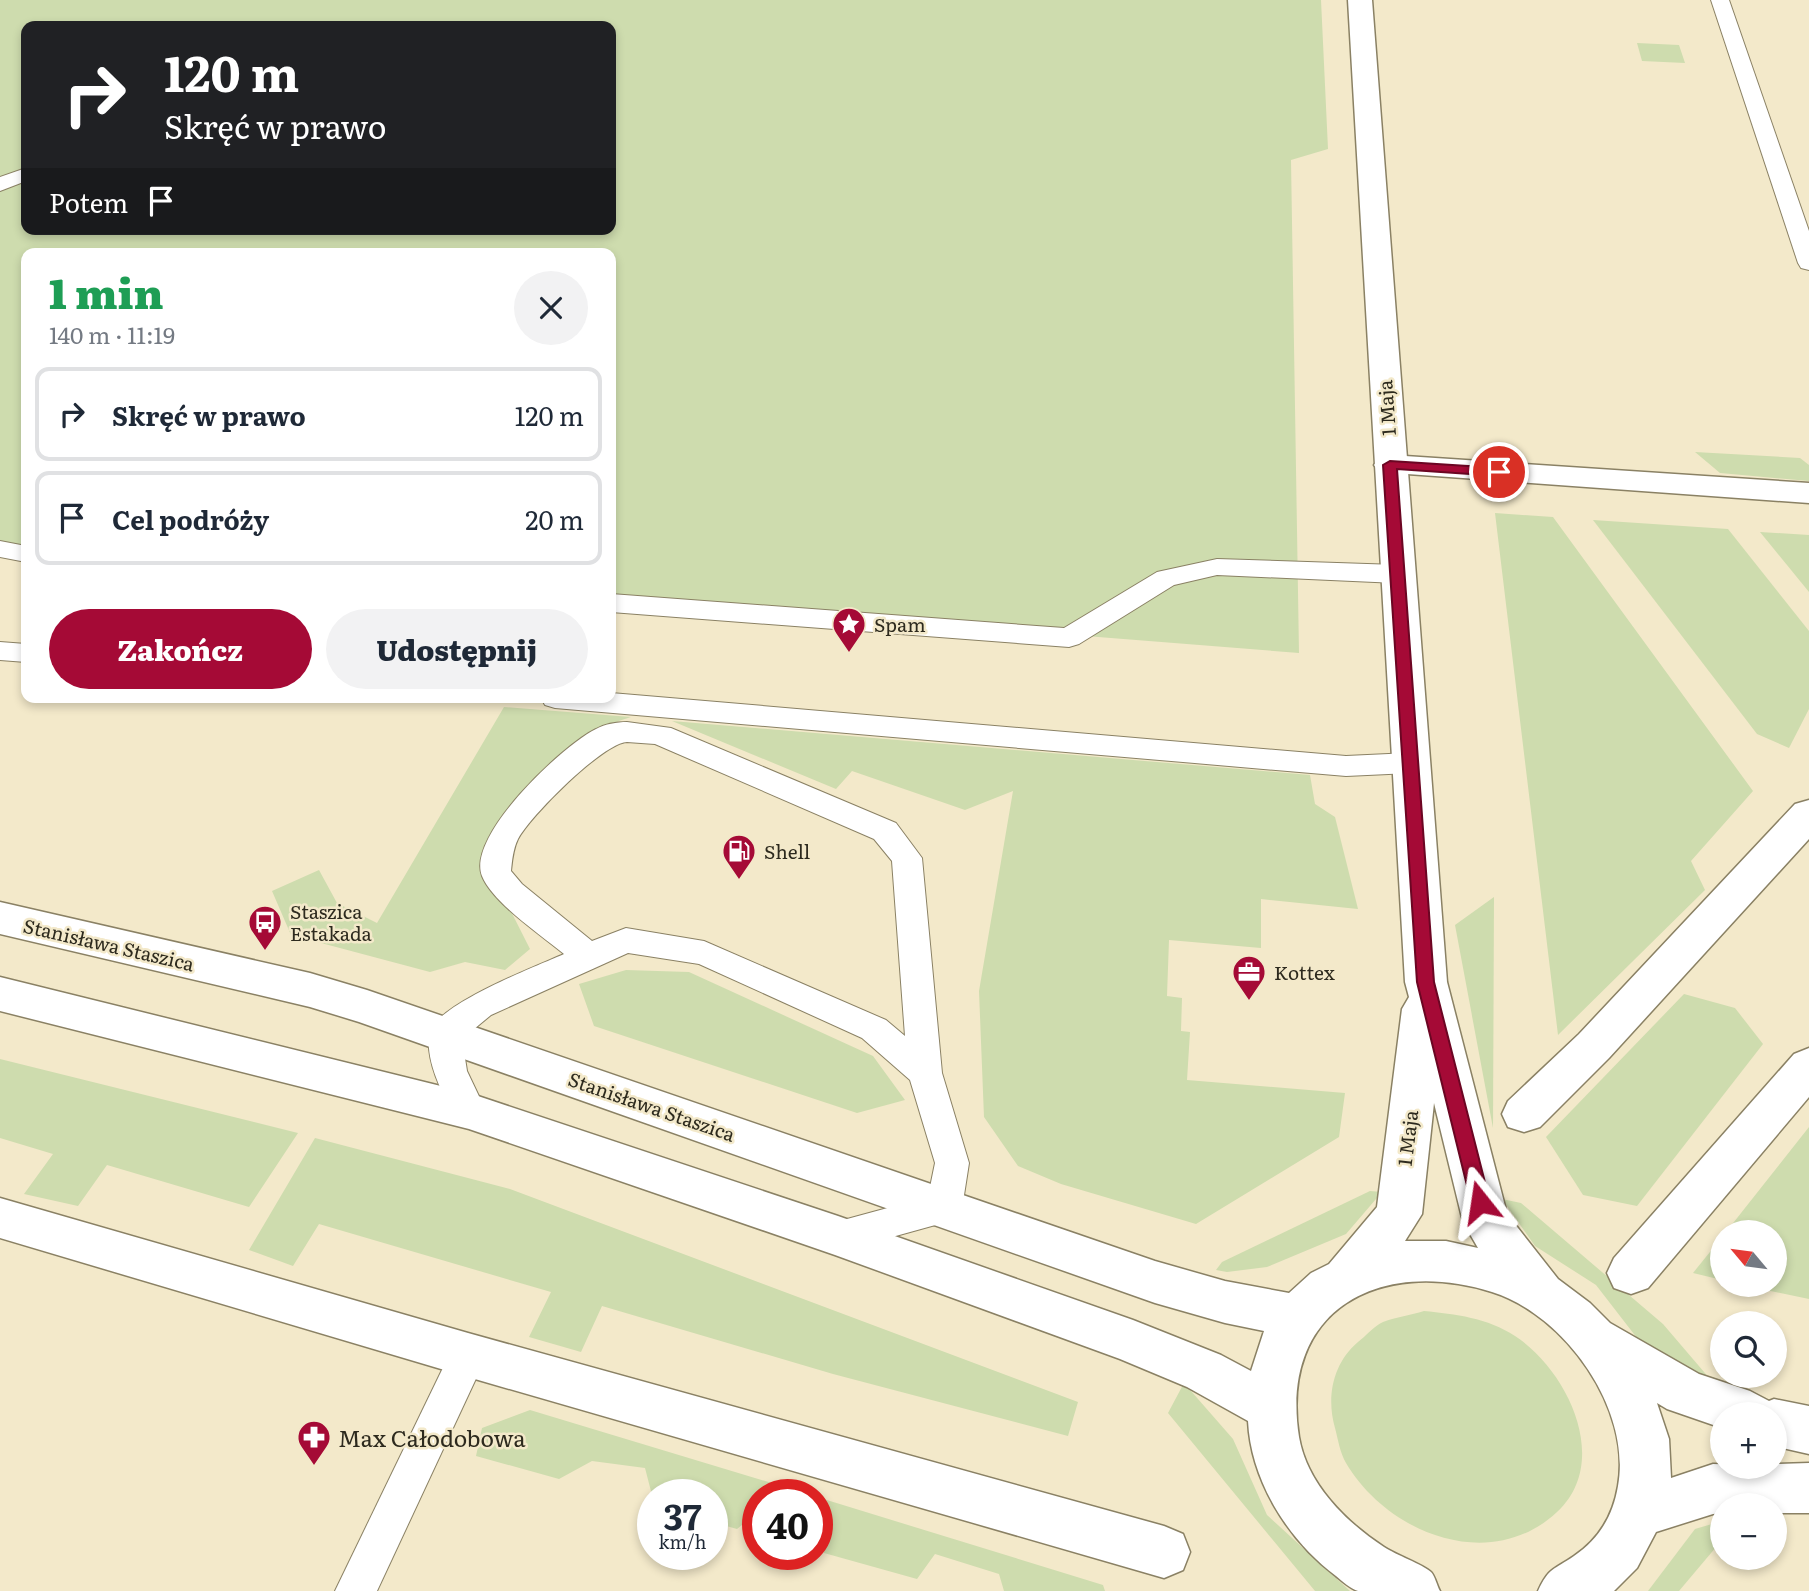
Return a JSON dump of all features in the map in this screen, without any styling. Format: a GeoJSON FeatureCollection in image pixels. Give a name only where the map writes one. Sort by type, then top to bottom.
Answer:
{"type":"FeatureCollection","features":[{"type":"Feature","properties":{"kind":"street","name":"1 Maja"},"geometry":{"type":"LineString","coordinates":[[1360,0],[1426,982],[1486,1222],[1541,1294]]}},
{"type":"Feature","properties":{"kind":"street"},"geometry":{"type":"LineString","coordinates":[[1390,465],[1809,493]]}},
{"type":"Feature","properties":{"kind":"street"},"geometry":{"type":"LineString","coordinates":[[1524,1114],[1594,1046],[1809,814]]}},
{"type":"Feature","properties":{"kind":"street","name":"Stanisława Staszica"},"geometry":{"type":"LineString","coordinates":[[0,918],[310,990],[444,1034],[1155,1282],[1225,1302],[1297,1316]]}},
{"type":"Feature","properties":{"kind":"street","name":"1 Maja"},"geometry":{"type":"LineString","coordinates":[[1347,1276],[1399,1214],[1426,982]]}},
{"type":"Feature","properties":{"kind":"street"},"geometry":{"type":"LineString","coordinates":[[0,994],[469,1111],[838,1236],[1133,1342],[1204,1371],[1269,1406]]}},
{"type":"Feature","properties":{"kind":"street"},"geometry":{"type":"LineString","coordinates":[[1631,1273],[1809,1066]]}},
{"type":"Feature","properties":{"kind":"street"},"geometry":{"type":"LineString","coordinates":[[0,1218],[468,1355],[1164,1552]]}},
{"type":"Feature","properties":{"kind":"street"},"geometry":{"type":"LineString","coordinates":[[1395,1586],[1334,1543],[1300,1502],[1277,1454],[1269,1406],[1275,1357],[1297,1316],[1320,1293],[1347,1276],[1392,1262],[1441,1261],[1492,1271],[1541,1294],[1592,1337],[1685,1393],[1713,1402]]}},
{"type":"Feature","properties":{"kind":"street"},"geometry":{"type":"LineString","coordinates":[[1581,1586],[1621,1548],[1639,1513],[1647,1468],[1641,1422],[1621,1377],[1592,1337]]}},
{"type":"Feature","properties":{"kind":"street"},"geometry":{"type":"LineString","coordinates":[[1787,1425],[1809,1430]]}},
{"type":"Feature","properties":{"kind":"street"},"geometry":{"type":"LineString","coordinates":[[1639,1513],[1713,1489],[1809,1488]]}},
{"type":"Feature","properties":{"kind":"lane"},"geometry":{"type":"LineString","coordinates":[[1720,0],[1809,263]]}},
{"type":"Feature","properties":{"kind":"lane"},"geometry":{"type":"LineString","coordinates":[[0,185],[21,176]]}},
{"type":"Feature","properties":{"kind":"lane"},"geometry":{"type":"LineString","coordinates":[[0,549],[21,553]]}},
{"type":"Feature","properties":{"kind":"lane"},"geometry":{"type":"LineString","coordinates":[[616,603],[1069,638],[1166,578],[1217,567],[1397,574]]}},
{"type":"Feature","properties":{"kind":"lane"},"geometry":{"type":"LineString","coordinates":[[0,651],[21,653]]}},
{"type":"Feature","properties":{"kind":"lane"},"geometry":{"type":"LineString","coordinates":[[613,703],[1346,766],[1410,763]]}},
{"type":"Feature","properties":{"kind":"lane"},"geometry":{"type":"LineString","coordinates":[[588,956],[511,892],[496,874],[496,854],[509,829],[590,746],[610,734],[635,731],[661,735],[885,831],[907,858],[925,1073],[952,1163],[944,1208],[838,1236]]}},
{"type":"Feature","properties":{"kind":"lane"},"geometry":{"type":"LineString","coordinates":[[469,1111],[450,1071],[444,1034],[479,1006],[626,940],[704,953],[874,1029],[925,1073]]}},
{"type":"Feature","properties":{"kind":"lane"},"geometry":{"type":"LineString","coordinates":[[356,1591],[468,1355]]}},
{"type":"Feature","properties":{"kind":"green space"},"geometry":{"type":"Polygon","coordinates":[[[0,0],[1321,0],[1328,149],[1291,160],[1299,653],[616,598],[616,248],[21,248],[21,552],[0,550],[0,0]]]}},
{"type":"Feature","properties":{"kind":"green space"},"geometry":{"type":"Polygon","coordinates":[[[1637,43],[1679,45],[1685,63],[1642,61],[1637,43]]]}},
{"type":"Feature","properties":{"kind":"green space"},"geometry":{"type":"Polygon","coordinates":[[[1695,452],[1800,458],[1809,465],[1809,481],[1720,473],[1695,452]]]}},
{"type":"Feature","properties":{"kind":"green space"},"geometry":{"type":"Polygon","coordinates":[[[1495,513],[1553,517],[1753,791],[1691,861],[1705,890],[1558,1035],[1495,513]]]}},
{"type":"Feature","properties":{"kind":"green space"},"geometry":{"type":"Polygon","coordinates":[[[1593,520],[1728,529],[1809,631],[1809,709],[1789,748],[1757,734],[1593,520]]]}},
{"type":"Feature","properties":{"kind":"green space"},"geometry":{"type":"Polygon","coordinates":[[[1760,532],[1809,535],[1809,592],[1760,532]]]}},
{"type":"Feature","properties":{"kind":"green space"},"geometry":{"type":"Polygon","coordinates":[[[504,707],[631,717],[585,738],[544,771],[509,811],[482,854],[530,949],[505,970],[465,962],[430,972],[291,935],[272,891],[319,870],[337,903],[377,923],[504,707]]]}},
{"type":"Feature","properties":{"kind":"green space"},"geometry":{"type":"Polygon","coordinates":[[[672,721],[1310,775],[1315,804],[1335,817],[1358,909],[1261,899],[1261,948],[1169,940],[1167,996],[1182,998],[1181,1031],[1190,1032],[1187,1080],[1345,1093],[1339,1137],[1196,1224],[1061,1184],[1018,1166],[984,1117],[979,991],[1013,791],[965,810],[852,771],[836,789],[672,721]]]}},
{"type":"Feature","properties":{"kind":"green space"},"geometry":{"type":"Polygon","coordinates":[[[1494,897],[1493,1128],[1455,925],[1494,897]]]}},
{"type":"Feature","properties":{"kind":"green space"},"geometry":{"type":"Polygon","coordinates":[[[626,970],[689,972],[873,1056],[905,1100],[857,1113],[594,1026],[579,984],[626,970]]]}},
{"type":"Feature","properties":{"kind":"green space"},"geometry":{"type":"Polygon","coordinates":[[[1684,994],[1735,1008],[1763,1044],[1637,1206],[1583,1195],[1546,1137],[1684,994]]]}},
{"type":"Feature","properties":{"kind":"green space"},"geometry":{"type":"Polygon","coordinates":[[[0,1059],[298,1133],[249,1207],[107,1165],[78,1206],[24,1194],[53,1154],[0,1138],[0,1059]]]}},
{"type":"Feature","properties":{"kind":"green space"},"geometry":{"type":"Polygon","coordinates":[[[1809,1127],[1809,1299],[1787,1294],[1787,1220],[1735,1220],[1809,1127]]]}},
{"type":"Feature","properties":{"kind":"green space"},"geometry":{"type":"Polygon","coordinates":[[[315,1138],[510,1189],[1078,1402],[1068,1436],[833,1374],[602,1306],[581,1352],[529,1337],[551,1292],[319,1224],[293,1266],[249,1250],[315,1138]]]}},
{"type":"Feature","properties":{"kind":"green space"},"geometry":{"type":"Polygon","coordinates":[[[1370,1191],[1382,1192],[1346,1234],[1267,1267],[1227,1272],[1216,1270],[1222,1262],[1370,1191]]]}},
{"type":"Feature","properties":{"kind":"green space"},"geometry":{"type":"Polygon","coordinates":[[[1502,1199],[1521,1203],[1663,1324],[1710,1379],[1710,1382],[1637,1338],[1596,1285],[1535,1246],[1502,1199]]]}},
{"type":"Feature","properties":{"kind":"green space"},"geometry":{"type":"Polygon","coordinates":[[[1710,1252],[1710,1277],[1693,1273],[1710,1252]]]}},
{"type":"Feature","properties":{"kind":"green space"},"geometry":{"type":"Polygon","coordinates":[[[1424,1311],[1471,1318],[1505,1330],[1534,1351],[1566,1393],[1582,1443],[1581,1468],[1573,1491],[1557,1512],[1531,1531],[1502,1540],[1472,1542],[1442,1537],[1414,1526],[1387,1509],[1364,1488],[1344,1459],[1331,1404],[1337,1370],[1349,1350],[1380,1324],[1424,1311]]]}},
{"type":"Feature","properties":{"kind":"green space"},"geometry":{"type":"Polygon","coordinates":[[[1184,1383],[1233,1439],[1267,1515],[1350,1591],[1315,1591],[1168,1413],[1184,1383]]]}},
{"type":"Feature","properties":{"kind":"green space"},"geometry":{"type":"Polygon","coordinates":[[[530,1410],[758,1479],[742,1479],[742,1525],[737,1529],[728,1526],[728,1479],[648,1479],[645,1468],[592,1461],[559,1479],[476,1456],[482,1428],[530,1410]]]}},
{"type":"Feature","properties":{"kind":"green space"},"geometry":{"type":"Polygon","coordinates":[[[833,1502],[1103,1585],[1105,1591],[1004,1591],[999,1574],[935,1554],[917,1579],[833,1556],[833,1502]]]}},
{"type":"Feature","properties":{"kind":"green space"},"geometry":{"type":"Polygon","coordinates":[[[1710,1525],[1710,1554],[1679,1591],[1648,1591],[1695,1529],[1710,1525]]]}},
{"type":"Feature","properties":{"kind":"place","name":"Spam"},"geometry":{"type":"Point","coordinates":[849,654]}},
{"type":"Feature","properties":{"kind":"place","name":"Shell"},"geometry":{"type":"Point","coordinates":[739,881]}},
{"type":"Feature","properties":{"kind":"place","name":"Staszica Estakada"},"geometry":{"type":"Point","coordinates":[265,952]}},
{"type":"Feature","properties":{"kind":"place","name":"Kottex"},"geometry":{"type":"Point","coordinates":[1249,1002]}},
{"type":"Feature","properties":{"kind":"place","name":"Max Całodobowa"},"geometry":{"type":"Point","coordinates":[314,1467]}},
{"type":"Feature","properties":{"kind":"route"},"geometry":{"type":"LineString","coordinates":[[1480,1202],[1426,982],[1390,465],[1499,472]]}}]}
